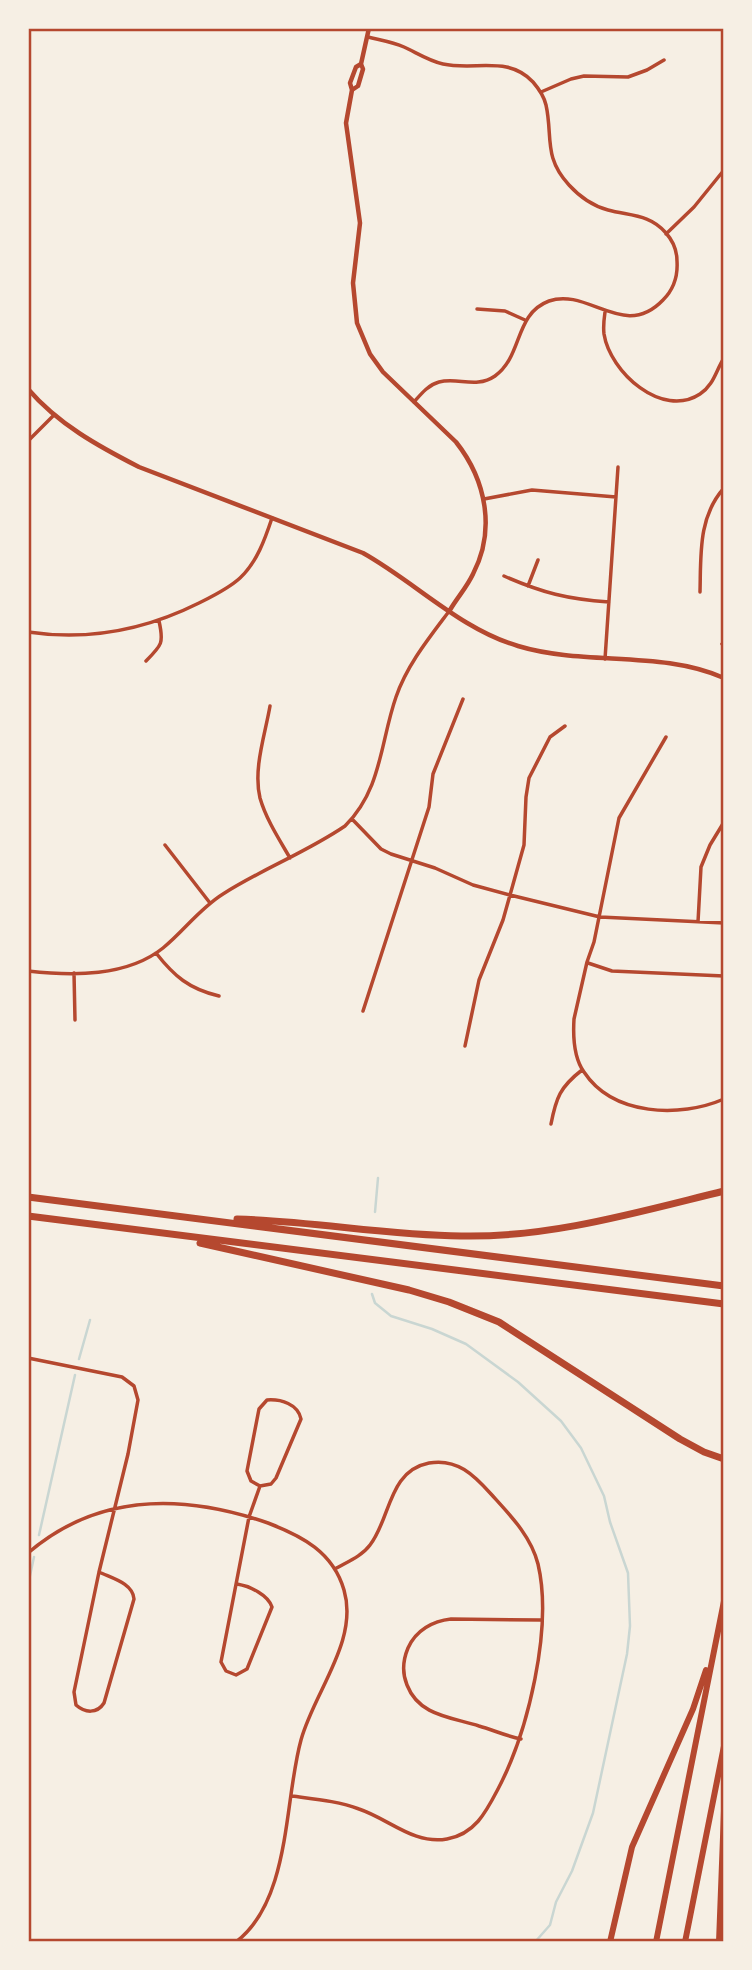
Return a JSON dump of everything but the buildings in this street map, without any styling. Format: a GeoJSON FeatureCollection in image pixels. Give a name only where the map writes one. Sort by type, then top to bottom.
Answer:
{"type":"FeatureCollection","features":[{"type":"Feature","properties":{"kind":"highway"},"geometry":{"type":"LineString","coordinates":[[196,1217],[460,1236],[507,1235],[595,1221],[724,1191]]}},
{"type":"Feature","properties":{"kind":"highway"},"geometry":{"type":"LineString","coordinates":[[28,1197],[724,1286]]}},
{"type":"Feature","properties":{"kind":"highway"},"geometry":{"type":"LineString","coordinates":[[28,1216],[724,1304]]}},
{"type":"Feature","properties":{"kind":"highway"},"geometry":{"type":"LineString","coordinates":[[158,1233],[409,1290],[499,1322],[680,1439],[724,1462]]}},
{"type":"Feature","properties":{"kind":"highway"},"geometry":{"type":"LineString","coordinates":[[656,1942],[724,1601]]}},
{"type":"Feature","properties":{"kind":"highway"},"geometry":{"type":"LineString","coordinates":[[610,1942],[632,1847],[693,1709],[716,1642]]}},
{"type":"Feature","properties":{"kind":"highway"},"geometry":{"type":"LineString","coordinates":[[685,1942],[724,1746]]}},
{"type":"Feature","properties":{"kind":"highway"},"geometry":{"type":"LineString","coordinates":[[719,1942],[724,1811]]}},
{"type":"Feature","properties":{"kind":"street"},"geometry":{"type":"LineString","coordinates":[[28,971],[74,973],[121,969],[156,953],[210,903],[337,832],[352,819],[370,793],[396,697],[404,678],[416,656],[473,575],[480,558],[486,525],[484,499],[475,470],[466,455],[383,372],[370,354],[357,323],[353,283],[360,223],[346,134],[347,113],[352,90],[358,86],[363,69],[361,64],[369,28]]}},
{"type":"Feature","properties":{"kind":"street"},"geometry":{"type":"LineString","coordinates":[[368,37],[395,44],[441,63],[510,66],[520,71],[541,92],[546,106],[551,153],[556,169],[578,195],[595,205],[657,223],[673,244],[678,266],[671,290],[664,299],[656,307],[636,314],[625,316],[606,312],[578,299],[563,298],[542,304],[525,320],[511,359],[494,376],[485,382],[473,384],[441,381],[431,385],[414,402]]}},
{"type":"Feature","properties":{"kind":"street"},"geometry":{"type":"LineString","coordinates":[[541,92],[584,76],[628,77],[664,60]]}},
{"type":"Feature","properties":{"kind":"street"},"geometry":{"type":"LineString","coordinates":[[666,233],[694,207],[724,170]]}},
{"type":"Feature","properties":{"kind":"street"},"geometry":{"type":"LineString","coordinates":[[477,309],[505,312],[525,320]]}},
{"type":"Feature","properties":{"kind":"street"},"geometry":{"type":"LineString","coordinates":[[606,312],[604,336],[617,367],[638,385],[660,398],[675,402],[702,393],[711,384],[724,358]]}},
{"type":"Feature","properties":{"kind":"street"},"geometry":{"type":"LineString","coordinates":[[28,389],[53,416],[96,444],[139,467],[363,553],[390,568],[468,623],[516,646],[554,654],[676,665],[724,678]]}},
{"type":"Feature","properties":{"kind":"street"},"geometry":{"type":"LineString","coordinates":[[28,441],[53,416]]}},
{"type":"Feature","properties":{"kind":"street"},"geometry":{"type":"LineString","coordinates":[[605,659],[618,467]]}},
{"type":"Feature","properties":{"kind":"street"},"geometry":{"type":"LineString","coordinates":[[700,592],[703,531],[715,497],[724,488]]}},
{"type":"Feature","properties":{"kind":"street"},"geometry":{"type":"LineString","coordinates":[[484,499],[532,490],[617,497]]}},
{"type":"Feature","properties":{"kind":"street"},"geometry":{"type":"LineString","coordinates":[[28,632],[69,636],[101,634],[159,621],[217,594],[239,579],[261,548],[272,517]]}},
{"type":"Feature","properties":{"kind":"street"},"geometry":{"type":"LineString","coordinates":[[528,586],[538,560]]}},
{"type":"Feature","properties":{"kind":"street"},"geometry":{"type":"LineString","coordinates":[[504,576],[542,592],[609,602]]}},
{"type":"Feature","properties":{"kind":"street"},"geometry":{"type":"LineString","coordinates":[[146,661],[160,648],[162,633],[159,621]]}},
{"type":"Feature","properties":{"kind":"street"},"geometry":{"type":"LineString","coordinates":[[363,1011],[429,807],[433,774],[463,699]]}},
{"type":"Feature","properties":{"kind":"street"},"geometry":{"type":"LineString","coordinates":[[270,706],[258,768],[258,787],[264,809],[289,858]]}},
{"type":"Feature","properties":{"kind":"street"},"geometry":{"type":"LineString","coordinates":[[465,1046],[479,980],[495,943],[523,845],[529,778],[550,737],[565,726]]}},
{"type":"Feature","properties":{"kind":"street"},"geometry":{"type":"LineString","coordinates":[[666,737],[619,818],[573,1033],[582,1070],[609,1096],[645,1108],[687,1110],[708,1106],[724,1098]]}},
{"type":"Feature","properties":{"kind":"street"},"geometry":{"type":"LineString","coordinates":[[352,819],[381,849],[473,885],[600,916],[724,923]]}},
{"type":"Feature","properties":{"kind":"street"},"geometry":{"type":"LineString","coordinates":[[698,922],[701,867],[724,822]]}},
{"type":"Feature","properties":{"kind":"street"},"geometry":{"type":"LineString","coordinates":[[165,845],[210,903]]}},
{"type":"Feature","properties":{"kind":"street"},"geometry":{"type":"LineString","coordinates":[[156,953],[186,985],[219,996]]}},
{"type":"Feature","properties":{"kind":"street"},"geometry":{"type":"LineString","coordinates":[[587,962],[612,971],[724,976]]}},
{"type":"Feature","properties":{"kind":"street"},"geometry":{"type":"LineString","coordinates":[[74,973],[75,1020]]}},
{"type":"Feature","properties":{"kind":"street"},"geometry":{"type":"LineString","coordinates":[[551,1124],[556,1101],[564,1086],[582,1070]]}},
{"type":"Feature","properties":{"kind":"street"},"geometry":{"type":"LineString","coordinates":[[28,1358],[122,1377],[134,1386],[138,1400],[99,1572],[74,1692],[76,1705],[86,1711],[98,1710],[104,1703],[134,1597],[130,1587],[99,1572]]}},
{"type":"Feature","properties":{"kind":"street"},"geometry":{"type":"LineString","coordinates":[[267,1400],[276,1400],[295,1407],[301,1419],[276,1478],[268,1485],[260,1486],[251,1481],[247,1471],[260,1407],[267,1400]]}},
{"type":"Feature","properties":{"kind":"street"},"geometry":{"type":"LineString","coordinates":[[292,1796],[359,1809],[421,1838],[450,1839],[466,1832],[483,1816],[510,1767],[521,1739],[539,1654],[540,1579],[530,1544],[522,1530],[477,1477],[454,1464],[429,1463],[406,1475],[395,1489],[369,1546],[335,1569]]}},
{"type":"Feature","properties":{"kind":"street"},"geometry":{"type":"LineString","coordinates":[[237,1584],[245,1585],[266,1598],[272,1607],[247,1669],[236,1675],[226,1671],[221,1662],[249,1517],[260,1486]]}},
{"type":"Feature","properties":{"kind":"street"},"geometry":{"type":"LineString","coordinates":[[28,1553],[69,1525],[114,1508],[149,1503],[181,1503],[220,1508],[311,1542],[335,1569],[346,1600],[344,1632],[301,1738],[283,1846],[267,1899],[254,1925],[236,1942]]}},
{"type":"Feature","properties":{"kind":"street"},"geometry":{"type":"LineString","coordinates":[[521,1739],[442,1717],[425,1709],[413,1698],[407,1687],[404,1661],[416,1636],[438,1621],[541,1620]]}},
{"type":"Feature","properties":{"kind":"waterway"},"geometry":{"type":"LineString","coordinates":[[375,1212],[378,1178]]}},
{"type":"Feature","properties":{"kind":"waterway"},"geometry":{"type":"LineString","coordinates":[[372,1294],[375,1303],[391,1316],[432,1329],[466,1344],[518,1382],[561,1421],[581,1448],[604,1496],[628,1573],[630,1626],[627,1654],[593,1813],[572,1871],[556,1902],[550,1925],[535,1942]]}},
{"type":"Feature","properties":{"kind":"waterway"},"geometry":{"type":"LineString","coordinates":[[79,1359],[90,1320]]}},
{"type":"Feature","properties":{"kind":"waterway"},"geometry":{"type":"LineString","coordinates":[[39,1535],[75,1375]]}},
{"type":"Feature","properties":{"kind":"waterway"},"geometry":{"type":"LineString","coordinates":[[28,1585],[34,1557]]}}]}
